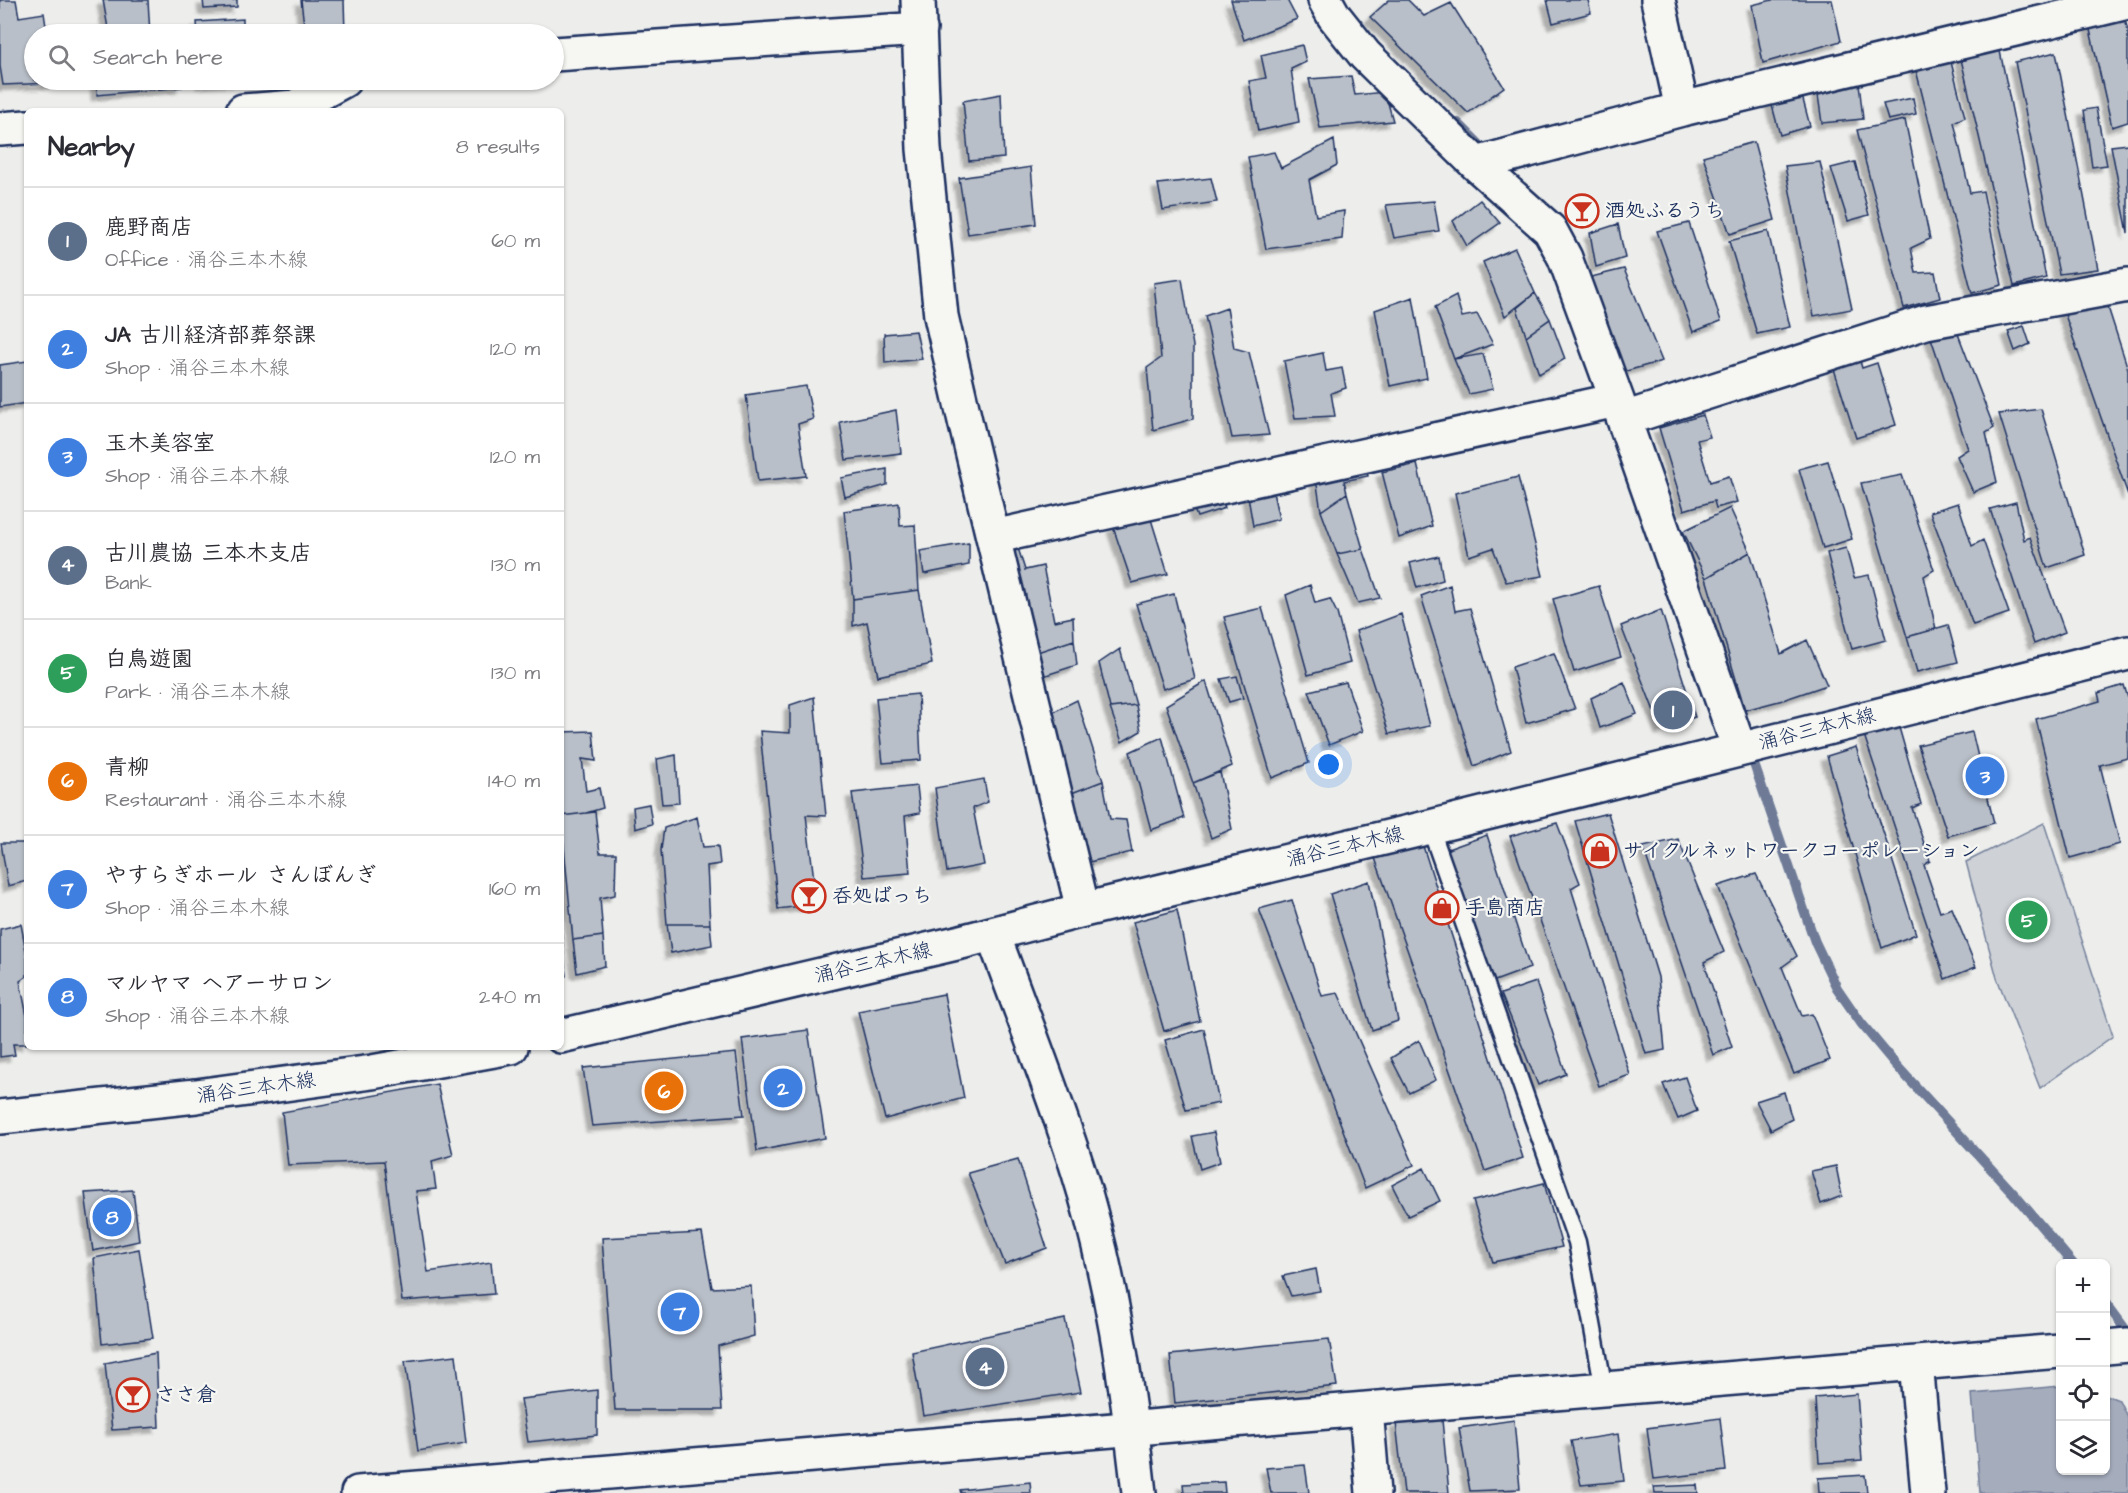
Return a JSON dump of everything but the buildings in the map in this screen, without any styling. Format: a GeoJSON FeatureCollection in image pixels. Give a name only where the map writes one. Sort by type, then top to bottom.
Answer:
{"type":"FeatureCollection","features":[{"type":"Feature","properties":{"kind":"street"},"geometry":{"type":"LineString","coordinates":[[1325,0],[1334,16],[1365,55],[1476,164],[1550,230],[1565,258],[1621,409],[1739,748]]}},
{"type":"Feature","properties":{"kind":"street"},"geometry":{"type":"LineString","coordinates":[[1658,0],[1682,109]]}},
{"type":"Feature","properties":{"kind":"street"},"geometry":{"type":"LineString","coordinates":[[1476,164],[1682,109],[2128,2]]}},
{"type":"Feature","properties":{"kind":"street"},"geometry":{"type":"LineString","coordinates":[[564,53],[919,14],[924,149],[941,316],[1083,910]]}},
{"type":"Feature","properties":{"kind":"street"},"geometry":{"type":"LineString","coordinates":[[282,108],[295,107],[326,90]]}},
{"type":"Feature","properties":{"kind":"street"},"geometry":{"type":"LineString","coordinates":[[0,129],[24,127]]}},
{"type":"Feature","properties":{"kind":"street"},"geometry":{"type":"LineString","coordinates":[[993,537],[1621,409],[1926,322],[2128,285]]}},
{"type":"Feature","properties":{"kind":"street","name":"涌谷三本木線"},"geometry":{"type":"LineString","coordinates":[[564,1035],[993,934],[2128,653]]}},
{"type":"Feature","properties":{"kind":"street"},"geometry":{"type":"LineString","coordinates":[[993,934],[1078,1171],[1110,1296],[1132,1428],[1138,1493]]}},
{"type":"Feature","properties":{"kind":"street","name":"涌谷三本木線"},"geometry":{"type":"LineString","coordinates":[[0,1117],[231,1092],[372,1072],[494,1050]]}},
{"type":"Feature","properties":{"kind":"street"},"geometry":{"type":"LineString","coordinates":[[358,1493],[2056,1351]]}},
{"type":"Feature","properties":{"kind":"street"},"geometry":{"type":"LineString","coordinates":[[1916,1363],[1928,1493]]}},
{"type":"Feature","properties":{"kind":"street"},"geometry":{"type":"LineString","coordinates":[[1366,1409],[1373,1493]]}},
{"type":"Feature","properties":{"kind":"lane"},"geometry":{"type":"LineString","coordinates":[[1430,827],[1576,1242],[1604,1389]]}},
{"type":"Feature","properties":{"kind":"shaded area"},"geometry":{"type":"Polygon","coordinates":[[[2044,823],[2113,1036],[2040,1088],[1997,978],[1966,862],[2044,823]]]}},
{"type":"Feature","properties":{"kind":"water"},"geometry":{"type":"Polygon","coordinates":[[[2056,1386],[2056,1475],[2110,1475],[2110,1397],[2119,1400],[2128,1419],[2128,1493],[1980,1493],[1972,1394],[2056,1386]]]}},
{"type":"Feature","properties":{"kind":"waterway"},"geometry":{"type":"LineString","coordinates":[[1458,123],[1479,144]]}},
{"type":"Feature","properties":{"kind":"waterway"},"geometry":{"type":"LineString","coordinates":[[1755,767],[1815,942],[1837,988],[1861,1023],[1896,1065],[2014,1194],[2069,1259]]}},
{"type":"Feature","properties":{"kind":"waterway"},"geometry":{"type":"LineString","coordinates":[[2110,1308],[2128,1333]]}},
{"type":"Feature","properties":{"kind":"place","name":"酒処ふるうち"},"geometry":{"type":"Point","coordinates":[1582,211]}},
{"type":"Feature","properties":{"kind":"place","name":"鹿野商店"},"geometry":{"type":"Point","coordinates":[1673,710]}},
{"type":"Feature","properties":{"kind":"place","name":"玉木美容室"},"geometry":{"type":"Point","coordinates":[1985,776]}},
{"type":"Feature","properties":{"kind":"place","name":"サイクルネットワークコーポレーション"},"geometry":{"type":"Point","coordinates":[1600,851]}},
{"type":"Feature","properties":{"kind":"place","name":"呑処ばっち"},"geometry":{"type":"Point","coordinates":[809,896]}},
{"type":"Feature","properties":{"kind":"place","name":"手島商店"},"geometry":{"type":"Point","coordinates":[1442,908]}},
{"type":"Feature","properties":{"kind":"place","name":"白鳥遊園"},"geometry":{"type":"Point","coordinates":[2028,920]}},
{"type":"Feature","properties":{"kind":"place","name":"JA 古川経済部葬祭課"},"geometry":{"type":"Point","coordinates":[783,1088]}},
{"type":"Feature","properties":{"kind":"place","name":"青柳"},"geometry":{"type":"Point","coordinates":[664,1091]}},
{"type":"Feature","properties":{"kind":"place","name":"マルヤマ ヘアーサロン"},"geometry":{"type":"Point","coordinates":[112,1217]}},
{"type":"Feature","properties":{"kind":"place","name":"やすらぎホール さんぼんぎ"},"geometry":{"type":"Point","coordinates":[680,1312]}},
{"type":"Feature","properties":{"kind":"place","name":"古川農協 三本木支店"},"geometry":{"type":"Point","coordinates":[985,1367]}},
{"type":"Feature","properties":{"kind":"place","name":"ささ倉"},"geometry":{"type":"Point","coordinates":[133,1395]}}]}
